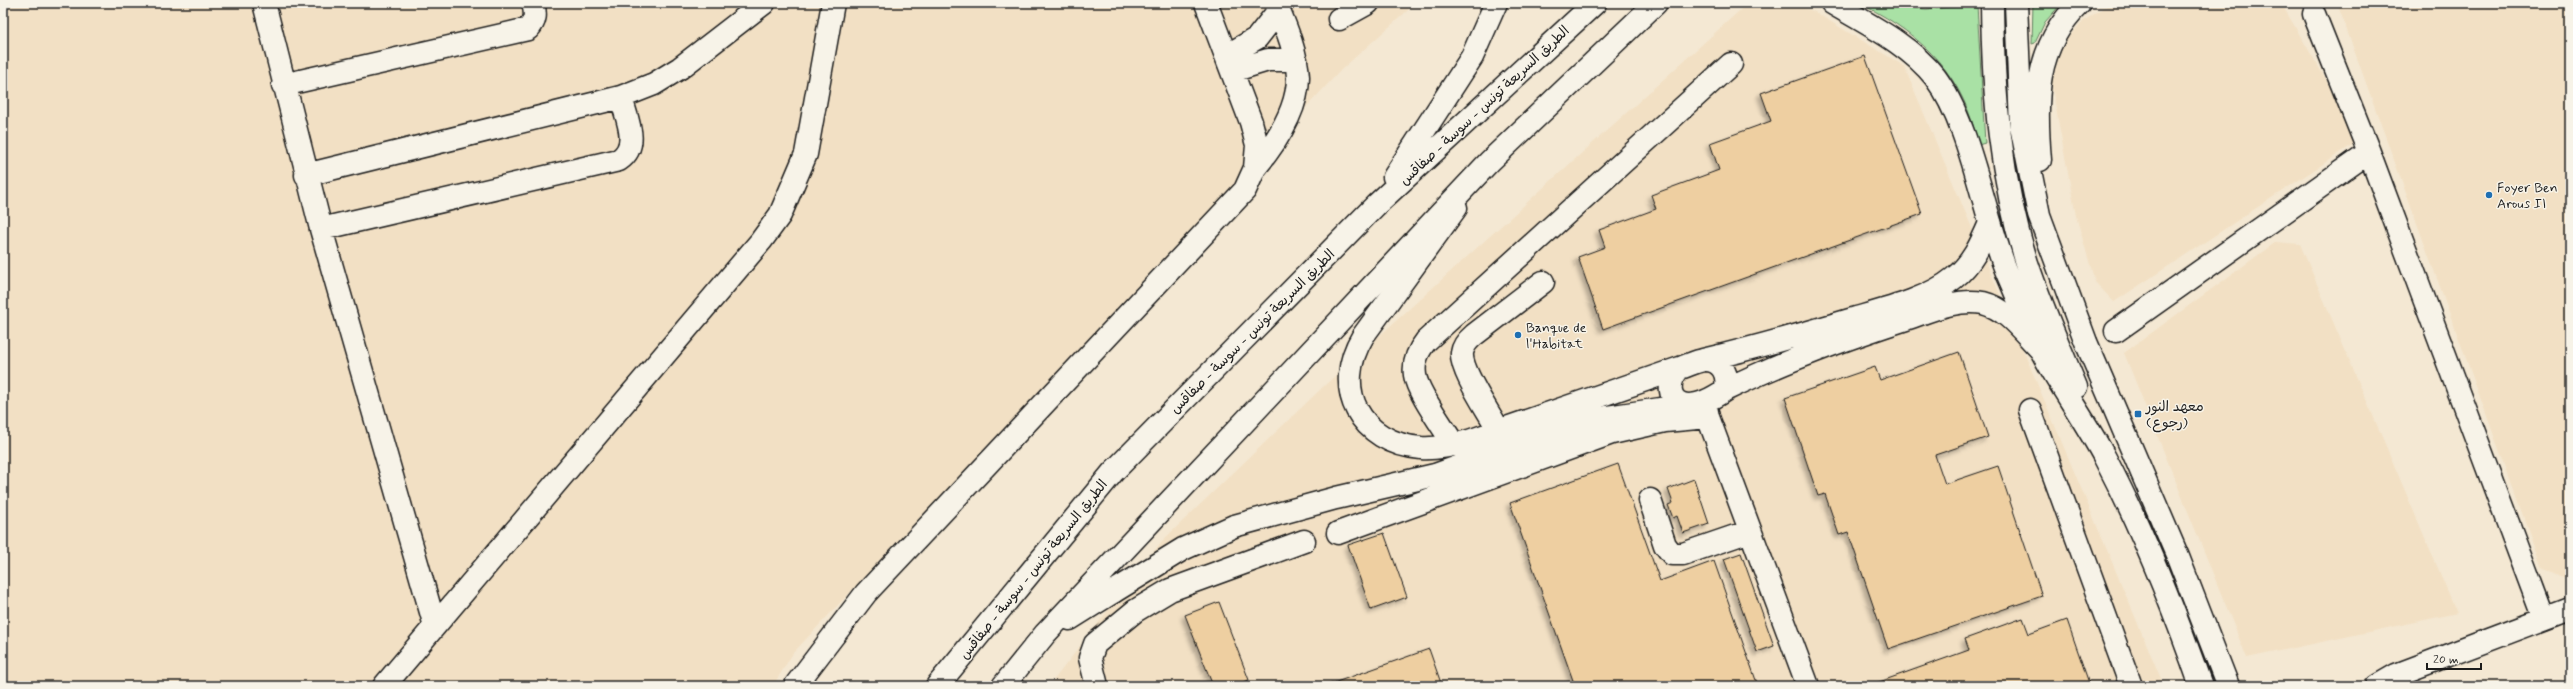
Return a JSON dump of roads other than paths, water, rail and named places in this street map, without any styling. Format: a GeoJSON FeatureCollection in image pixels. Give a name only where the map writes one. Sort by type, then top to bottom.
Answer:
{"type":"FeatureCollection","features":[{"type":"Feature","properties":{"kind":"main road"},"geometry":{"type":"LineString","coordinates":[[264,3],[306,175],[435,626]]}},
{"type":"Feature","properties":{"kind":"main road"},"geometry":{"type":"LineString","coordinates":[[283,85],[528,29],[533,23],[536,15],[533,3]]}},
{"type":"Feature","properties":{"kind":"main road"},"geometry":{"type":"LineString","coordinates":[[306,175],[621,97],[654,84],[680,68],[764,3]]}},
{"type":"Feature","properties":{"kind":"main road"},"geometry":{"type":"LineString","coordinates":[[384,686],[746,259],[780,215],[806,154],[833,3]]}},
{"type":"Feature","properties":{"kind":"main road"},"geometry":{"type":"LineString","coordinates":[[1206,3],[1257,145],[1255,168]]}},
{"type":"Feature","properties":{"kind":"main road"},"geometry":{"type":"LineString","coordinates":[[1339,19],[1368,3]]}},
{"type":"Feature","properties":{"kind":"main road"},"geometry":{"type":"LineString","coordinates":[[1376,205],[1472,58],[1496,3]]}},
{"type":"Feature","properties":{"kind":"main road","name":"الطريق السريعة تونس - سوسة - صفاقس"},"geometry":{"type":"LineString","coordinates":[[937,686],[1113,472],[1376,205],[1595,3]]}},
{"type":"Feature","properties":{"kind":"main road"},"geometry":{"type":"LineString","coordinates":[[1003,686],[1045,634],[1489,162],[1656,3]]}},
{"type":"Feature","properties":{"kind":"main road"},"geometry":{"type":"LineString","coordinates":[[1832,3],[1890,37],[1934,77],[1946,97],[1961,130],[2005,268],[2042,352],[2105,457]]}},
{"type":"Feature","properties":{"kind":"main road"},"geometry":{"type":"LineString","coordinates":[[1992,3],[1995,107],[2006,177],[2016,223],[2041,302],[2105,457],[2157,572],[2201,686]]}},
{"type":"Feature","properties":{"kind":"main road"},"geometry":{"type":"LineString","coordinates":[[2016,3],[2021,126],[2039,215],[2086,342],[2178,557],[2228,686]]}},
{"type":"Feature","properties":{"kind":"main road"},"geometry":{"type":"LineString","coordinates":[[2053,250],[2041,177],[2036,113],[2042,66],[2051,40],[2064,17],[2080,3]]}},
{"type":"Feature","properties":{"kind":"main road"},"geometry":{"type":"LineString","coordinates":[[1229,64],[1257,38],[1278,6]]}},
{"type":"Feature","properties":{"kind":"main road"},"geometry":{"type":"LineString","coordinates":[[795,686],[866,593],[1246,190],[1255,168],[1272,147],[1288,116],[1298,78],[1296,60],[1278,6]]}},
{"type":"Feature","properties":{"kind":"main road"},"geometry":{"type":"LineString","coordinates":[[2314,14],[2369,152],[2544,619]]}},
{"type":"Feature","properties":{"kind":"main road"},"geometry":{"type":"LineString","coordinates":[[1229,64],[1268,60],[1296,60]]}},
{"type":"Feature","properties":{"kind":"main road"},"geometry":{"type":"LineString","coordinates":[[1454,445],[1414,376],[1414,363],[1418,351],[1426,341],[1731,64]]}},
{"type":"Feature","properties":{"kind":"main road"},"geometry":{"type":"LineString","coordinates":[[321,229],[619,160],[628,152],[631,141],[621,97]]}},
{"type":"Feature","properties":{"kind":"main road"},"geometry":{"type":"LineString","coordinates":[[2116,331],[2369,152]]}},
{"type":"Feature","properties":{"kind":"main road"},"geometry":{"type":"LineString","coordinates":[[1489,162],[1357,346],[1350,369],[1351,393],[1354,404],[1359,414],[1374,432],[1394,441],[1420,448],[1436,448],[1454,445],[1703,360],[1789,339],[1889,308],[1937,289],[1954,279],[1968,264],[1980,247],[1990,223]]}},
{"type":"Feature","properties":{"kind":"main road"},"geometry":{"type":"LineString","coordinates":[[1499,430],[1465,367],[1462,353],[1464,346],[1474,335],[1543,282]]}},
{"type":"Feature","properties":{"kind":"main road"},"geometry":{"type":"LineString","coordinates":[[1338,533],[1612,433],[1665,421],[1700,407],[1725,390],[1789,360],[1835,341],[1963,303],[1981,303],[1998,309],[2042,352]]}},
{"type":"Feature","properties":{"kind":"main road"},"geometry":{"type":"LineString","coordinates":[[1703,360],[1712,362],[1724,370],[1727,383],[1725,390]]}},
{"type":"Feature","properties":{"kind":"main road"},"geometry":{"type":"LineString","coordinates":[[1680,368],[1670,378],[1671,392],[1674,398],[1700,407],[1750,531],[1808,686]]}},
{"type":"Feature","properties":{"kind":"main road"},"geometry":{"type":"LineString","coordinates":[[1045,634],[1183,549],[1234,526],[1328,500],[1435,475],[1568,427],[1614,415],[1700,407]]}},
{"type":"Feature","properties":{"kind":"main road"},"geometry":{"type":"LineString","coordinates":[[2030,410],[2130,686]]}},
{"type":"Feature","properties":{"kind":"main road"},"geometry":{"type":"LineString","coordinates":[[1435,475],[1442,496]]}},
{"type":"Feature","properties":{"kind":"main road"},"geometry":{"type":"LineString","coordinates":[[1650,500],[1664,544],[1672,554],[1683,554],[1750,531]]}},
{"type":"Feature","properties":{"kind":"main road"},"geometry":{"type":"LineString","coordinates":[[1097,686],[1090,658],[1096,644],[1135,611],[1170,590],[1304,542]]}},
{"type":"Feature","properties":{"kind":"main road"},"geometry":{"type":"LineString","coordinates":[[2377,686],[2396,676],[2570,609]]}},
{"type":"Feature","properties":{"kind":"place","name":"Foyer Ben Arous II"},"geometry":{"type":"Point","coordinates":[2489,195]}},
{"type":"Feature","properties":{"kind":"place","name":"Banque de l'Habitat"},"geometry":{"type":"Point","coordinates":[1518,335]}},
{"type":"Feature","properties":{"kind":"place","name":"معهد النور (رجوع)"},"geometry":{"type":"Point","coordinates":[2138,414]}}]}
